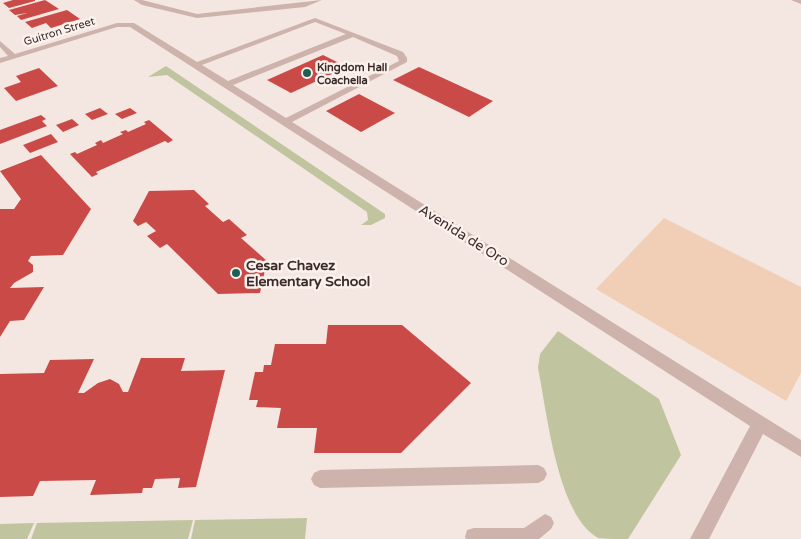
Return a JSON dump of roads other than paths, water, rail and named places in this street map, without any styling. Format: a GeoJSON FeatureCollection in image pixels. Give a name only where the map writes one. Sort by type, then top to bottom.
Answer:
{"type":"FeatureCollection","features":[{"type":"Feature","properties":{"kind":"street"},"geometry":{"type":"LineString","coordinates":[[137,0],[144,4],[198,16],[304,5],[318,0]]}},
{"type":"Feature","properties":{"kind":"street"},"geometry":{"type":"LineString","coordinates":[[794,0],[801,2]]}},
{"type":"Feature","properties":{"kind":"street"},"geometry":{"type":"LineString","coordinates":[[196,65],[315,20],[400,54],[404,58],[402,62],[285,122]]}},
{"type":"Feature","properties":{"kind":"street","name":"Guitron Street"},"geometry":{"type":"LineString","coordinates":[[0,61],[105,28],[125,24]]}},
{"type":"Feature","properties":{"kind":"street","name":"Avenida de Oro"},"geometry":{"type":"LineString","coordinates":[[125,24],[137,28],[196,65],[801,449]]}},
{"type":"Feature","properties":{"kind":"street"},"geometry":{"type":"LineString","coordinates":[[226,85],[353,34]]}},
{"type":"Feature","properties":{"kind":"street"},"geometry":{"type":"LineString","coordinates":[[0,44],[13,57]]}},
{"type":"Feature","properties":{"kind":"street"},"geometry":{"type":"LineString","coordinates":[[699,539],[760,423]]}},
{"type":"Feature","properties":{"kind":"street"},"geometry":{"type":"LineString","coordinates":[[320,479],[538,474]]}},
{"type":"Feature","properties":{"kind":"street"},"geometry":{"type":"LineString","coordinates":[[474,538],[527,537],[545,523]]}},
{"type":"Feature","properties":{"kind":"place","name":"Kingdom Hall Coachella"},"geometry":{"type":"Point","coordinates":[307,73]}},
{"type":"Feature","properties":{"kind":"place","name":"Cesar Chavez Elementary School"},"geometry":{"type":"Point","coordinates":[236,273]}}]}
